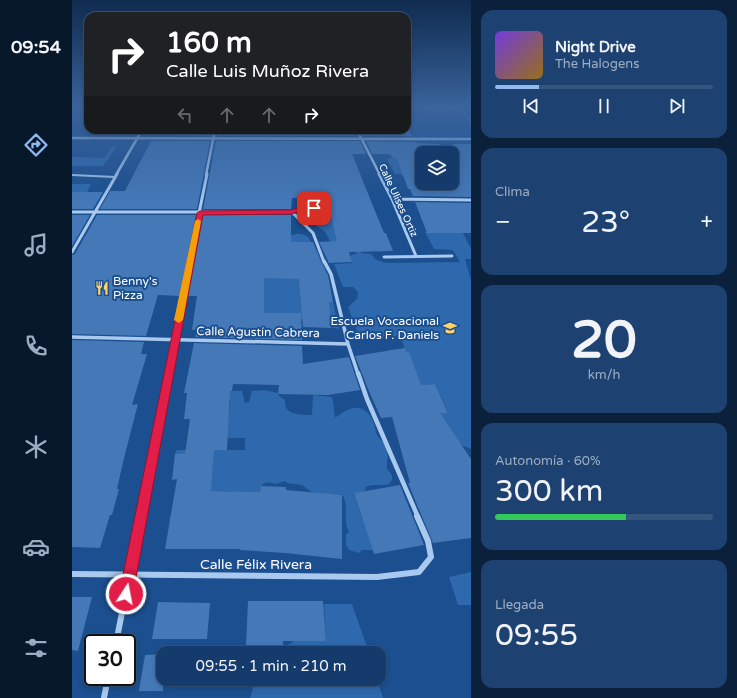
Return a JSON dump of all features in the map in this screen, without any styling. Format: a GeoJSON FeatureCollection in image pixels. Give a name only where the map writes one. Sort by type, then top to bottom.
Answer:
{"type":"FeatureCollection","features":[{"type":"Feature","properties":{"kind":"street"},"geometry":{"type":"LineString","coordinates":[[72,138],[471,139]]}},
{"type":"Feature","properties":{"kind":"street"},"geometry":{"type":"LineString","coordinates":[[72,252],[137,138]]}},
{"type":"Feature","properties":{"kind":"street"},"geometry":{"type":"LineString","coordinates":[[118,634],[200,213],[213,138]]}},
{"type":"Feature","properties":{"kind":"street","name":"Calle Ulises Ortiz"},"geometry":{"type":"LineString","coordinates":[[360,138],[392,199],[416,256]]}},
{"type":"Feature","properties":{"kind":"street"},"geometry":{"type":"LineString","coordinates":[[392,199],[471,200]]}},
{"type":"Feature","properties":{"kind":"street"},"geometry":{"type":"LineString","coordinates":[[72,212],[292,212],[300,209],[314,208]]}},
{"type":"Feature","properties":{"kind":"street"},"geometry":{"type":"LineString","coordinates":[[292,212],[313,233],[324,262],[331,274],[348,344]]}},
{"type":"Feature","properties":{"kind":"street"},"geometry":{"type":"LineString","coordinates":[[384,257],[452,256]]}},
{"type":"Feature","properties":{"kind":"street","name":"Calle Agustín Cabrera"},"geometry":{"type":"LineString","coordinates":[[72,338],[348,344]]}},
{"type":"Feature","properties":{"kind":"street","name":"Calle Félix Rivera"},"geometry":{"type":"LineString","coordinates":[[72,574],[377,577],[419,572],[431,557],[428,541],[367,399],[348,344]]}},
{"type":"Feature","properties":{"kind":"street"},"geometry":{"type":"LineString","coordinates":[[104,698],[106,686]]}},
{"type":"Feature","properties":{"kind":"lane"},"geometry":{"type":"LineString","coordinates":[[72,176],[115,177]]}},
{"type":"Feature","properties":{"kind":"shaded area"},"geometry":{"type":"Polygon","coordinates":[[[117,146],[103,166],[72,166],[72,157],[104,158],[111,148],[117,146]]]}},
{"type":"Feature","properties":{"kind":"shaded area"},"geometry":{"type":"Polygon","coordinates":[[[411,158],[415,165],[415,177],[403,177],[401,174],[395,174],[387,159],[411,158]]]}},
{"type":"Feature","properties":{"kind":"shaded area"},"geometry":{"type":"Polygon","coordinates":[[[72,184],[91,184],[87,192],[72,192],[72,184]]]}},
{"type":"Feature","properties":{"kind":"shaded area"},"geometry":{"type":"Polygon","coordinates":[[[329,211],[332,222],[355,234],[361,253],[371,254],[376,260],[387,263],[460,262],[453,250],[434,249],[425,232],[463,233],[471,249],[471,259],[465,259],[471,281],[471,449],[461,445],[437,413],[448,412],[435,384],[414,386],[388,350],[405,349],[400,336],[362,338],[359,336],[348,307],[357,299],[358,292],[353,287],[343,287],[334,264],[352,263],[350,256],[357,253],[334,248],[325,232],[311,222],[304,212],[329,211]]]}},
{"type":"Feature","properties":{"kind":"shaded area"},"geometry":{"type":"Polygon","coordinates":[[[297,234],[307,236],[309,238],[311,242],[305,242],[312,250],[317,250],[325,267],[326,270],[310,271],[317,302],[333,302],[339,329],[304,321],[299,319],[293,313],[263,313],[238,277],[291,235],[297,234]]]}},
{"type":"Feature","properties":{"kind":"shaded area"},"geometry":{"type":"Polygon","coordinates":[[[264,390],[278,393],[278,395],[285,400],[287,409],[298,414],[312,415],[313,395],[331,397],[333,400],[335,418],[345,411],[356,408],[360,408],[369,415],[374,423],[377,435],[386,448],[388,454],[387,469],[392,475],[392,480],[389,484],[369,486],[366,487],[365,491],[354,494],[373,550],[362,550],[359,553],[349,550],[346,545],[346,534],[349,532],[346,523],[345,503],[342,495],[313,493],[302,485],[287,483],[285,481],[276,484],[268,482],[263,484],[261,486],[260,499],[224,521],[169,521],[172,511],[227,514],[229,491],[203,491],[196,479],[212,479],[213,454],[175,454],[177,450],[216,450],[222,419],[229,418],[230,401],[222,400],[225,393],[242,391],[245,403],[249,402],[252,391],[264,390]],[[225,438],[224,450],[245,450],[245,438],[225,438]]]}},
{"type":"Feature","properties":{"kind":"shaded area"},"geometry":{"type":"Polygon","coordinates":[[[471,572],[471,605],[458,605],[449,577],[471,572]]]}},
{"type":"Feature","properties":{"kind":"shaded area"},"geometry":{"type":"Polygon","coordinates":[[[324,604],[352,604],[367,646],[286,646],[294,641],[326,641],[324,604]]]}},
{"type":"Feature","properties":{"kind":"shaded area"},"geometry":{"type":"Polygon","coordinates":[[[254,686],[379,686],[383,698],[250,698],[254,686]]]}},
{"type":"Feature","properties":{"kind":"building"},"geometry":{"type":"Polygon","coordinates":[[[151,141],[210,141],[197,209],[100,209],[110,191],[125,191],[151,141]]]}},
{"type":"Feature","properties":{"kind":"building"},"geometry":{"type":"Polygon","coordinates":[[[216,141],[360,141],[366,154],[352,154],[384,233],[386,233],[393,251],[349,252],[352,262],[329,263],[319,242],[337,241],[326,197],[292,198],[291,209],[203,209],[216,141]]]}},
{"type":"Feature","properties":{"kind":"building"},"geometry":{"type":"Polygon","coordinates":[[[366,141],[440,144],[441,146],[415,146],[415,190],[459,190],[459,146],[452,146],[452,144],[471,144],[471,197],[413,196],[410,189],[408,189],[397,158],[393,158],[390,154],[372,154],[366,141]]]}},
{"type":"Feature","properties":{"kind":"building"},"geometry":{"type":"Polygon","coordinates":[[[72,192],[103,192],[93,209],[72,209],[72,192]]]}},
{"type":"Feature","properties":{"kind":"building"},"geometry":{"type":"Polygon","coordinates":[[[415,202],[471,203],[471,233],[427,233],[415,202]]]}},
{"type":"Feature","properties":{"kind":"building"},"geometry":{"type":"Polygon","coordinates":[[[72,215],[90,215],[72,246],[72,215]]]}},
{"type":"Feature","properties":{"kind":"building"},"geometry":{"type":"Polygon","coordinates":[[[97,215],[196,215],[180,296],[158,295],[146,336],[72,334],[72,255],[75,254],[97,215]]]}},
{"type":"Feature","properties":{"kind":"building"},"geometry":{"type":"Polygon","coordinates":[[[202,215],[291,215],[291,242],[313,242],[321,263],[328,275],[333,302],[329,302],[331,328],[303,327],[299,279],[264,278],[264,313],[301,313],[302,340],[195,337],[197,330],[192,330],[197,296],[187,296],[202,215]]]}},
{"type":"Feature","properties":{"kind":"building"},"geometry":{"type":"Polygon","coordinates":[[[72,340],[144,342],[141,354],[147,354],[132,405],[138,404],[117,489],[119,489],[112,515],[110,515],[100,548],[72,547],[72,340]]]}},
{"type":"Feature","properties":{"kind":"building"},"geometry":{"type":"Polygon","coordinates":[[[194,343],[302,346],[303,364],[349,357],[360,390],[328,395],[278,394],[279,385],[233,384],[232,391],[230,391],[227,450],[214,450],[211,491],[260,492],[261,486],[286,487],[286,490],[342,495],[342,559],[240,549],[165,549],[177,479],[172,480],[175,454],[185,454],[190,419],[184,419],[187,393],[184,393],[194,343]]]}},
{"type":"Feature","properties":{"kind":"building"},"geometry":{"type":"Polygon","coordinates":[[[405,348],[406,352],[409,352],[421,385],[435,384],[448,413],[440,413],[471,459],[471,538],[433,543],[408,483],[410,483],[392,417],[381,418],[355,356],[405,348]]]}},
{"type":"Feature","properties":{"kind":"building"},"geometry":{"type":"Polygon","coordinates":[[[400,485],[424,545],[374,554],[354,493],[400,485]]]}},
{"type":"Feature","properties":{"kind":"building"},"geometry":{"type":"Polygon","coordinates":[[[72,597],[92,597],[78,651],[72,650],[72,597]]]}},
{"type":"Feature","properties":{"kind":"building"},"geometry":{"type":"Polygon","coordinates":[[[248,601],[323,601],[326,641],[283,641],[283,645],[246,645],[248,601]]]}},
{"type":"Feature","properties":{"kind":"building"},"geometry":{"type":"Polygon","coordinates":[[[158,602],[210,603],[207,639],[152,639],[158,602]]]}},
{"type":"Feature","properties":{"kind":"building"},"geometry":{"type":"Polygon","coordinates":[[[156,654],[156,686],[163,686],[163,691],[139,691],[145,655],[156,654]]]}},
{"type":"Feature","properties":{"kind":"slow traffic"},"geometry":{"type":"LineString","coordinates":[[179,320],[198,221]]}},
{"type":"Feature","properties":{"kind":"place","name":"Benny's Pizza"},"geometry":{"type":"Point","coordinates":[102,288]}},
{"type":"Feature","properties":{"kind":"place","name":"Escuela Vocacional Carlos F. Daniels"},"geometry":{"type":"Point","coordinates":[450,328]}},
{"type":"Feature","properties":{"kind":"route"},"geometry":{"type":"LineString","coordinates":[[126,594],[200,213],[292,212],[300,209],[314,208]]}}]}
